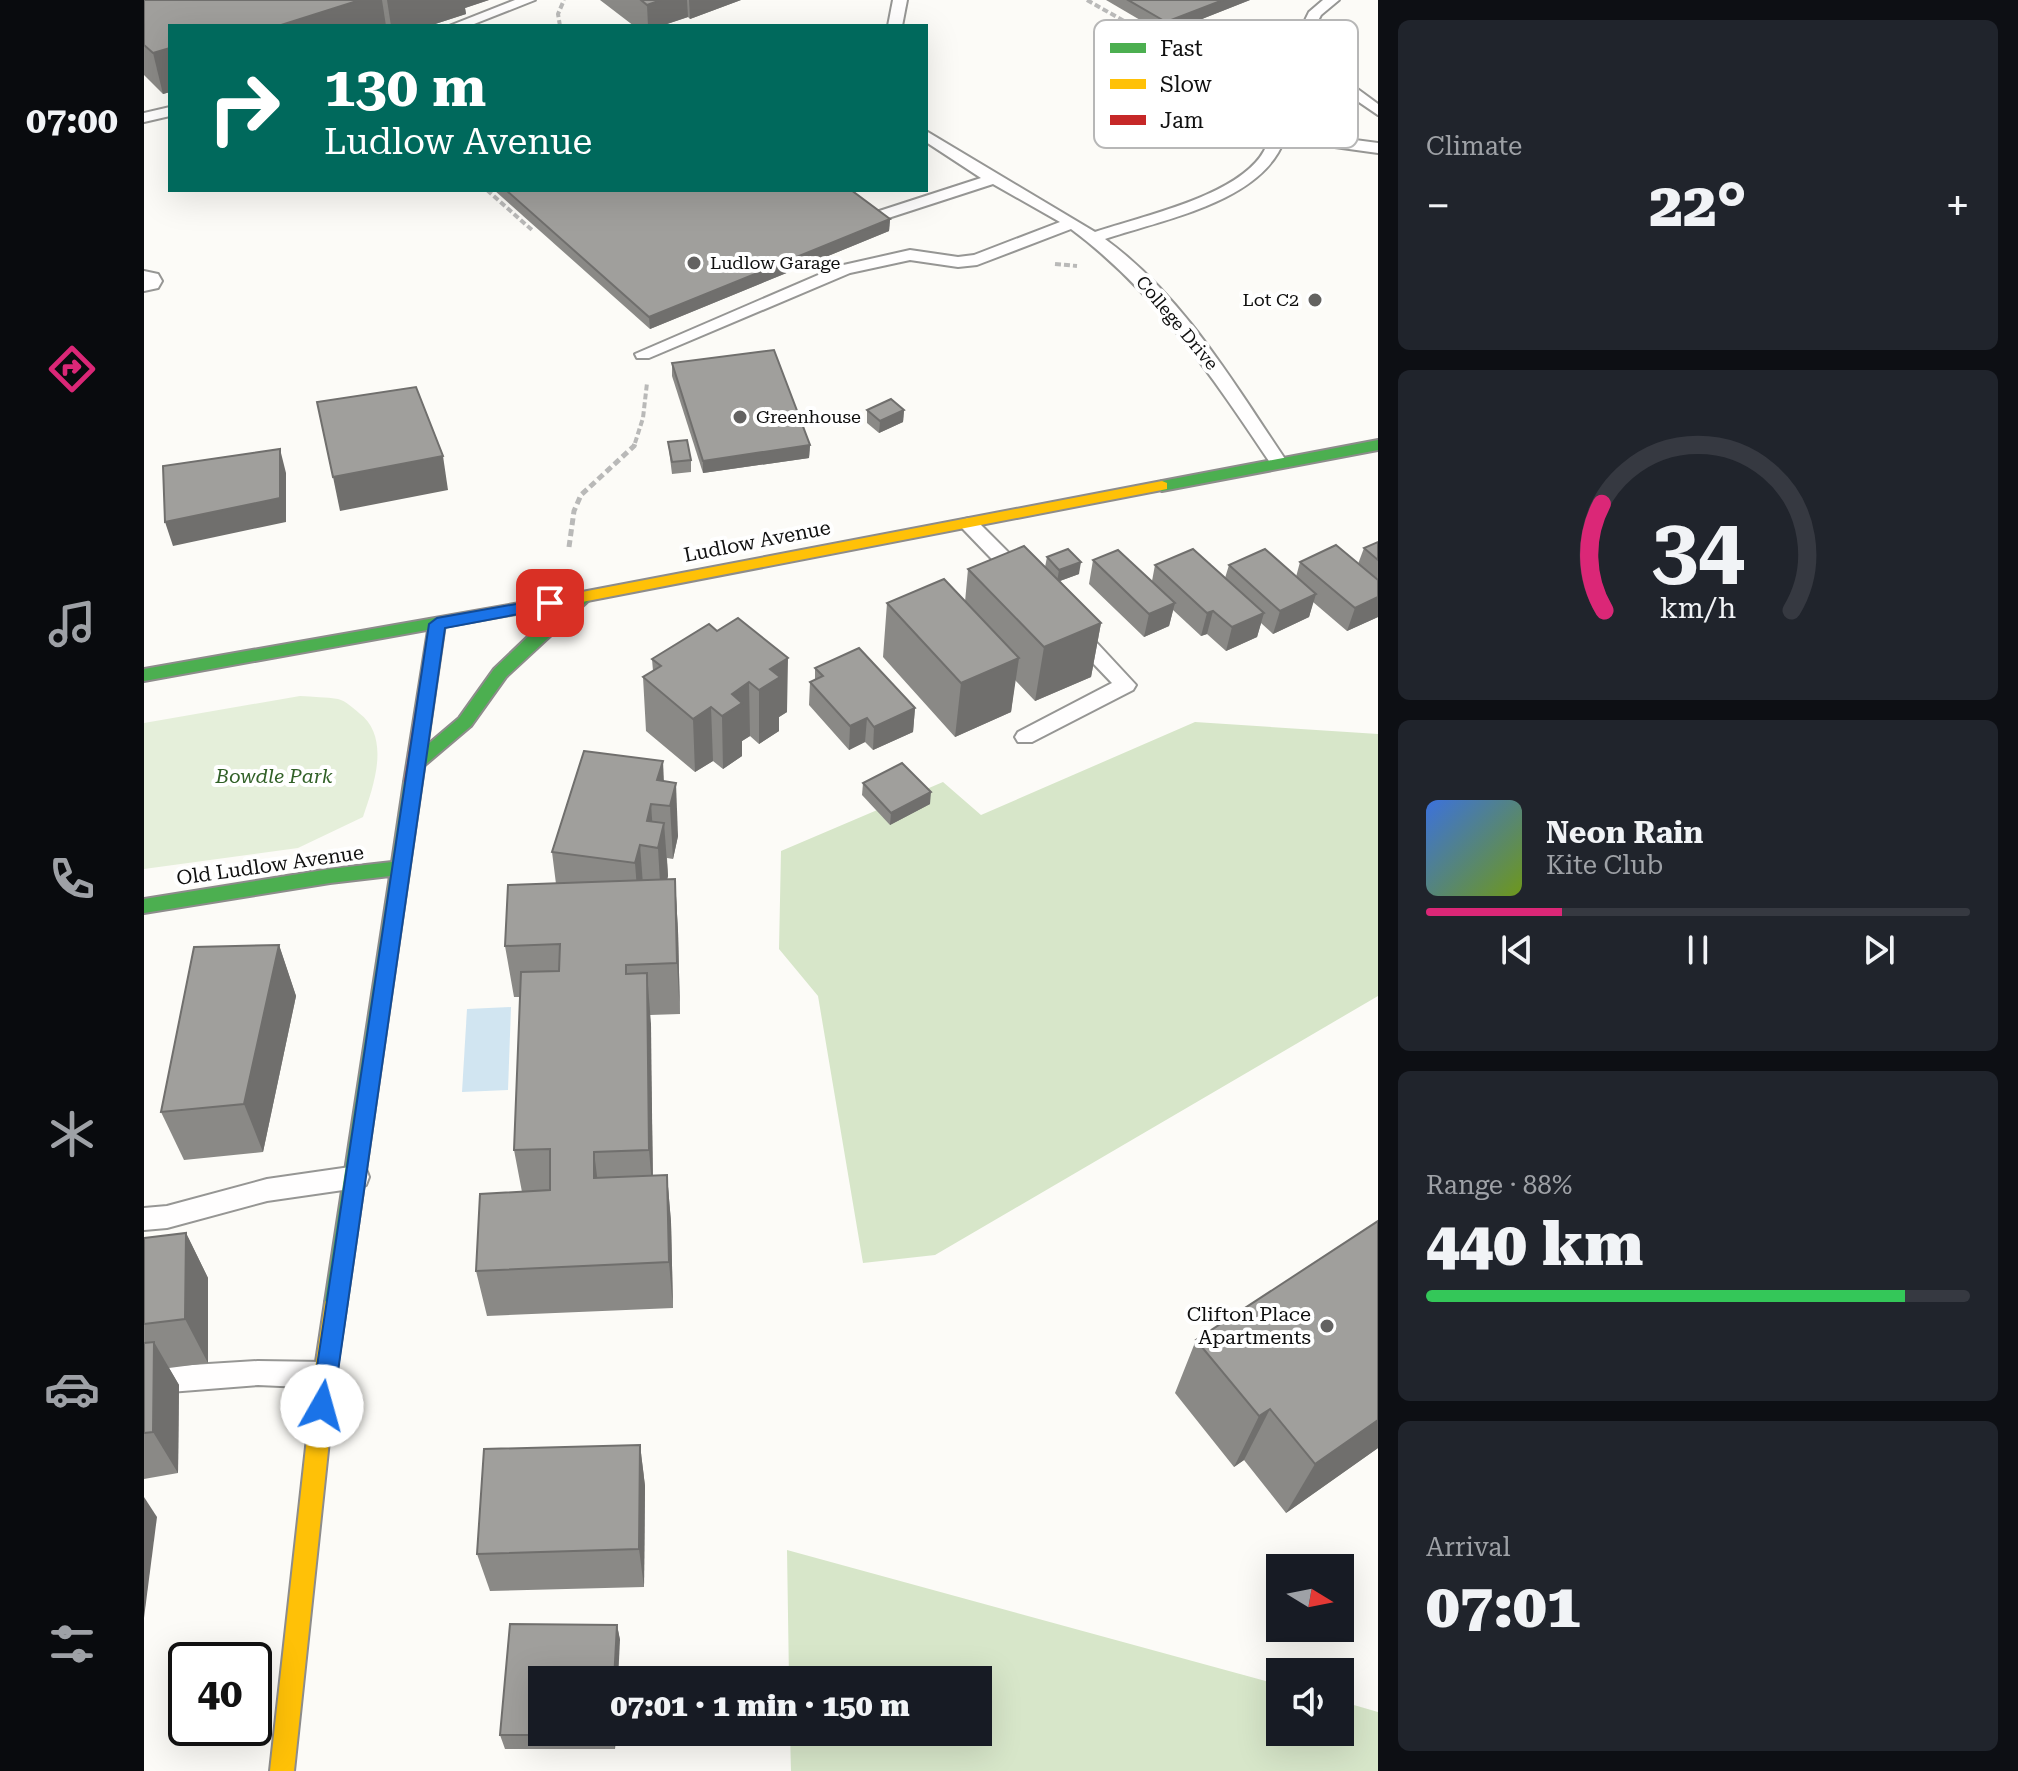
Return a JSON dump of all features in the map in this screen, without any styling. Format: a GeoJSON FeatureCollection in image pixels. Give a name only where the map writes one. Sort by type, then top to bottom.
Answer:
{"type":"FeatureCollection","features":[{"type":"Feature","properties":{"kind":"main road","name":"Ludlow Avenue"},"geometry":{"type":"LineString","coordinates":[[144,675],[578,598],[1378,445]]}},
{"type":"Feature","properties":{"kind":"main road"},"geometry":{"type":"LineString","coordinates":[[419,761],[465,722],[500,673],[578,598]]}},
{"type":"Feature","properties":{"kind":"main road"},"geometry":{"type":"LineString","coordinates":[[282,1771],[325,1375],[357,1177],[437,624]]}},
{"type":"Feature","properties":{"kind":"main road","name":"Old Ludlow Avenue"},"geometry":{"type":"LineString","coordinates":[[144,906],[330,876],[402,868]]}},
{"type":"Feature","properties":{"kind":"lane"},"geometry":{"type":"LineString","coordinates":[[462,24],[528,0]]}},
{"type":"Feature","properties":{"kind":"lane"},"geometry":{"type":"LineString","coordinates":[[895,24],[900,0]]}},
{"type":"Feature","properties":{"kind":"lane"},"geometry":{"type":"LineString","coordinates":[[1311,20],[1321,5],[1332,0]]}},
{"type":"Feature","properties":{"kind":"lane"},"geometry":{"type":"LineString","coordinates":[[1358,96],[1378,111]]}},
{"type":"Feature","properties":{"kind":"lane"},"geometry":{"type":"LineString","coordinates":[[144,118],[168,112]]}},
{"type":"Feature","properties":{"kind":"lane","name":"College Drive"},"geometry":{"type":"LineString","coordinates":[[928,136],[993,179],[1072,223],[1151,287],[1192,335],[1279,463]]}},
{"type":"Feature","properties":{"kind":"lane"},"geometry":{"type":"LineString","coordinates":[[1358,145],[1378,148]]}},
{"type":"Feature","properties":{"kind":"lane"},"geometry":{"type":"LineString","coordinates":[[1093,238],[1193,202],[1252,176],[1269,157],[1272,148]]}},
{"type":"Feature","properties":{"kind":"lane"},"geometry":{"type":"LineString","coordinates":[[873,218],[993,179]]}},
{"type":"Feature","properties":{"kind":"lane"},"geometry":{"type":"LineString","coordinates":[[643,354],[845,269],[910,255],[958,262],[977,260],[1072,223]]}},
{"type":"Feature","properties":{"kind":"lane"},"geometry":{"type":"LineString","coordinates":[[969,524],[1039,595]]}},
{"type":"Feature","properties":{"kind":"lane"},"geometry":{"type":"LineString","coordinates":[[1025,737],[1126,685],[1061,617]]}},
{"type":"Feature","properties":{"kind":"lane"},"geometry":{"type":"LineString","coordinates":[[144,1219],[167,1217],[267,1190],[357,1177]]}},
{"type":"Feature","properties":{"kind":"lane"},"geometry":{"type":"LineString","coordinates":[[144,1381],[258,1373],[325,1375]]}},
{"type":"Feature","properties":{"kind":"path"},"geometry":{"type":"LineString","coordinates":[[1087,0],[1121,20]]}},
{"type":"Feature","properties":{"kind":"path"},"geometry":{"type":"LineString","coordinates":[[489,192],[532,230]]}},
{"type":"Feature","properties":{"kind":"path"},"geometry":{"type":"LineString","coordinates":[[569,547],[574,511],[581,495],[634,446],[643,418],[648,376],[643,354]]}},
{"type":"Feature","properties":{"kind":"green space","name":"Bowdle Park"},"geometry":{"type":"Polygon","coordinates":[[[300,696],[341,700],[369,723],[375,735],[377,762],[363,817],[298,848],[144,869],[144,723],[300,696]]]}},
{"type":"Feature","properties":{"kind":"green space"},"geometry":{"type":"Polygon","coordinates":[[[1195,722],[1378,734],[1378,996],[935,1255],[863,1263],[818,996],[779,949],[781,851],[943,782],[981,815],[1195,722]]]}},
{"type":"Feature","properties":{"kind":"green space"},"geometry":{"type":"Polygon","coordinates":[[[787,1550],[1266,1681],[1266,1746],[1354,1746],[1354,1705],[1378,1712],[1378,1771],[791,1771],[790,1746],[992,1746],[992,1666],[789,1666],[787,1550]]]}},
{"type":"Feature","properties":{"kind":"water"},"geometry":{"type":"Polygon","coordinates":[[[511,1007],[508,1090],[462,1092],[467,1009],[511,1007]]]}},
{"type":"Feature","properties":{"kind":"building"},"geometry":{"type":"Polygon","coordinates":[[[144,0],[360,0],[284,24],[168,24],[168,49],[153,53],[144,45],[144,0]]]}},
{"type":"Feature","properties":{"kind":"building"},"geometry":{"type":"Polygon","coordinates":[[[641,0],[661,0],[647,5],[641,0]]]}},
{"type":"Feature","properties":{"kind":"building"},"geometry":{"type":"Polygon","coordinates":[[[1128,0],[1223,0],[1171,20],[1163,20],[1128,0]]]}},
{"type":"Feature","properties":{"kind":"building","name":"Ludlow Garage"},"geometry":{"type":"Polygon","coordinates":[[[508,192],[854,192],[890,219],[649,317],[508,192]]]}},
{"type":"Feature","properties":{"kind":"building","name":"Greenhouse"},"geometry":{"type":"Polygon","coordinates":[[[774,350],[810,445],[703,461],[672,363],[774,350]]]}},
{"type":"Feature","properties":{"kind":"building"},"geometry":{"type":"Polygon","coordinates":[[[416,387],[443,456],[333,477],[317,402],[416,387]]]}},
{"type":"Feature","properties":{"kind":"building"},"geometry":{"type":"Polygon","coordinates":[[[891,399],[904,410],[880,421],[867,410],[891,399]]]}},
{"type":"Feature","properties":{"kind":"building"},"geometry":{"type":"Polygon","coordinates":[[[687,440],[691,460],[672,462],[668,442],[687,440]]]}},
{"type":"Feature","properties":{"kind":"building"},"geometry":{"type":"Polygon","coordinates":[[[280,449],[280,498],[165,522],[163,466],[280,449]]]}},
{"type":"Feature","properties":{"kind":"building"},"geometry":{"type":"Polygon","coordinates":[[[1378,542],[1378,560],[1364,548],[1378,542]]]}},
{"type":"Feature","properties":{"kind":"building"},"geometry":{"type":"Polygon","coordinates":[[[1336,545],[1378,580],[1378,597],[1355,608],[1300,562],[1336,545]]]}},
{"type":"Feature","properties":{"kind":"building"},"geometry":{"type":"Polygon","coordinates":[[[1024,546],[1101,623],[1044,647],[968,569],[1024,546]]]}},
{"type":"Feature","properties":{"kind":"building"},"geometry":{"type":"Polygon","coordinates":[[[1068,549],[1081,562],[1059,570],[1047,557],[1068,549]]]}},
{"type":"Feature","properties":{"kind":"building"},"geometry":{"type":"Polygon","coordinates":[[[1193,549],[1264,613],[1232,627],[1213,611],[1207,613],[1155,565],[1193,549]]]}},
{"type":"Feature","properties":{"kind":"building"},"geometry":{"type":"Polygon","coordinates":[[[1265,549],[1316,594],[1280,611],[1229,565],[1265,549]]]}},
{"type":"Feature","properties":{"kind":"building"},"geometry":{"type":"Polygon","coordinates":[[[1118,550],[1175,603],[1149,614],[1093,560],[1118,550]]]}},
{"type":"Feature","properties":{"kind":"building"},"geometry":{"type":"Polygon","coordinates":[[[944,579],[1019,658],[961,683],[887,603],[944,579]]]}},
{"type":"Feature","properties":{"kind":"building"},"geometry":{"type":"Polygon","coordinates":[[[738,618],[788,658],[770,669],[780,677],[759,690],[749,682],[732,694],[742,703],[722,716],[711,707],[693,719],[643,677],[661,666],[652,659],[709,624],[717,631],[738,618]]]}},
{"type":"Feature","properties":{"kind":"building"},"geometry":{"type":"Polygon","coordinates":[[[859,648],[915,708],[874,727],[867,718],[850,726],[810,682],[823,676],[815,668],[859,648]]]}},
{"type":"Feature","properties":{"kind":"building"},"geometry":{"type":"Polygon","coordinates":[[[584,751],[663,761],[657,780],[676,783],[670,806],[651,804],[647,821],[664,823],[658,848],[640,845],[635,863],[552,852],[584,751]]]}},
{"type":"Feature","properties":{"kind":"building"},"geometry":{"type":"Polygon","coordinates":[[[902,763],[931,792],[891,813],[863,783],[902,763]]]}},
{"type":"Feature","properties":{"kind":"building"},"geometry":{"type":"Polygon","coordinates":[[[675,879],[677,963],[626,965],[626,974],[647,973],[649,1150],[594,1152],[594,1178],[667,1175],[669,1262],[476,1271],[480,1194],[550,1190],[550,1149],[514,1150],[521,972],[559,971],[560,944],[505,946],[508,885],[675,879]]]}},
{"type":"Feature","properties":{"kind":"building"},"geometry":{"type":"Polygon","coordinates":[[[279,945],[244,1104],[161,1112],[194,947],[279,945]]]}},
{"type":"Feature","properties":{"kind":"building","name":"Clifton Place Apartments"},"geometry":{"type":"Polygon","coordinates":[[[1378,1221],[1378,1420],[1315,1464],[1270,1409],[1259,1416],[1196,1340],[1378,1221]]]}},
{"type":"Feature","properties":{"kind":"building"},"geometry":{"type":"Polygon","coordinates":[[[186,1233],[185,1319],[144,1324],[144,1238],[186,1233]]]}},
{"type":"Feature","properties":{"kind":"building"},"geometry":{"type":"Polygon","coordinates":[[[154,1342],[153,1432],[144,1433],[144,1343],[154,1342]]]}},
{"type":"Feature","properties":{"kind":"building"},"geometry":{"type":"Polygon","coordinates":[[[640,1445],[639,1549],[477,1554],[484,1449],[640,1445]]]}},
{"type":"Feature","properties":{"kind":"building"},"geometry":{"type":"Polygon","coordinates":[[[510,1624],[617,1625],[615,1666],[528,1666],[528,1735],[500,1735],[510,1624]]]}},
{"type":"Feature","properties":{"kind":"traffic: fast"},"geometry":{"type":"LineString","coordinates":[[1162,486],[1378,445]]}},
{"type":"Feature","properties":{"kind":"traffic: fast"},"geometry":{"type":"LineString","coordinates":[[144,675],[582,597]]}},
{"type":"Feature","properties":{"kind":"traffic: fast"},"geometry":{"type":"LineString","coordinates":[[419,761],[465,722],[500,673],[578,598]]}},
{"type":"Feature","properties":{"kind":"traffic: fast"},"geometry":{"type":"LineString","coordinates":[[336,1302],[413,782]]}},
{"type":"Feature","properties":{"kind":"traffic: fast"},"geometry":{"type":"LineString","coordinates":[[144,906],[330,876],[402,868]]}},
{"type":"Feature","properties":{"kind":"traffic: slow"},"geometry":{"type":"LineString","coordinates":[[582,597],[1162,486]]}},
{"type":"Feature","properties":{"kind":"traffic: slow"},"geometry":{"type":"LineString","coordinates":[[282,1771],[325,1375],[336,1302]]}},
{"type":"Feature","properties":{"kind":"traffic: jam"},"geometry":{"type":"LineString","coordinates":[[413,782],[437,624]]}},
{"type":"Feature","properties":{"kind":"place","name":"Ludlow Garage"},"geometry":{"type":"Point","coordinates":[694,263]}},
{"type":"Feature","properties":{"kind":"place","name":"Lot C2"},"geometry":{"type":"Point","coordinates":[1315,300]}},
{"type":"Feature","properties":{"kind":"place","name":"Greenhouse"},"geometry":{"type":"Point","coordinates":[740,417]}},
{"type":"Feature","properties":{"kind":"place","name":"Clifton Place Apartments"},"geometry":{"type":"Point","coordinates":[1327,1326]}},
{"type":"Feature","properties":{"kind":"route"},"geometry":{"type":"LineString","coordinates":[[322,1406],[437,624],[550,603]]}}]}
